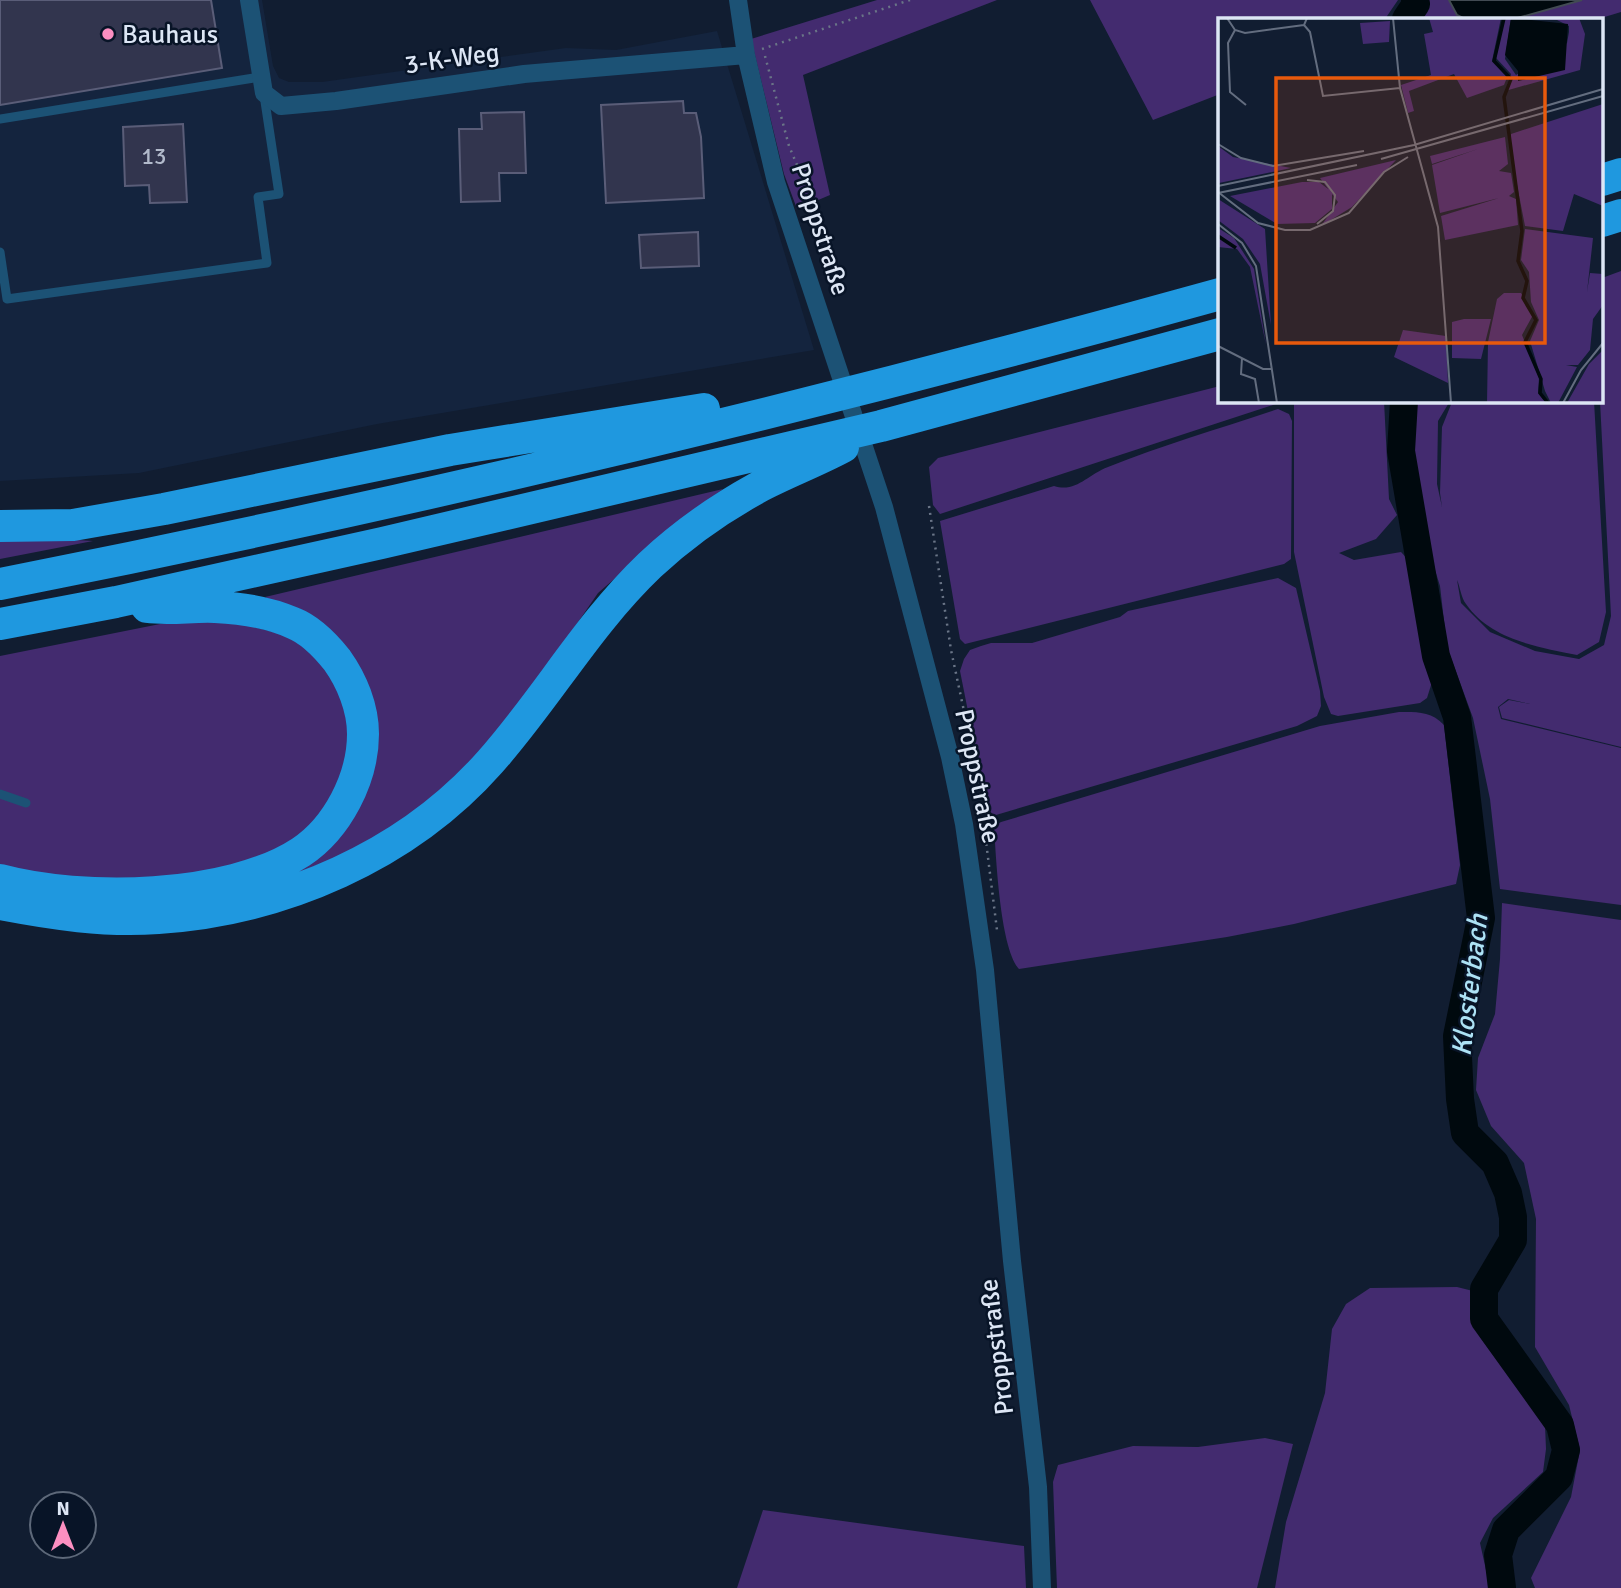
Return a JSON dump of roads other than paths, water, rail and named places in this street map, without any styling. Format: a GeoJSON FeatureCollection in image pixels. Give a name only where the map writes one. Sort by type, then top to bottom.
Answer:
{"type":"FeatureCollection","features":[{"type":"Feature","properties":{"kind":"highway"},"geometry":{"type":"LineString","coordinates":[[1604,179],[1621,174]]}},
{"type":"Feature","properties":{"kind":"highway"},"geometry":{"type":"LineString","coordinates":[[1604,220],[1621,215]]}},
{"type":"Feature","properties":{"kind":"highway"},"geometry":{"type":"LineString","coordinates":[[0,584],[372,507],[616,451],[1218,295]]}},
{"type":"Feature","properties":{"kind":"highway"},"geometry":{"type":"LineString","coordinates":[[0,624],[116,602],[382,543],[881,426],[1218,335]]}},
{"type":"Feature","properties":{"kind":"highway"},"geometry":{"type":"LineString","coordinates":[[0,526],[73,525],[463,448],[723,406],[831,397]]}},
{"type":"Feature","properties":{"kind":"highway"},"geometry":{"type":"LineString","coordinates":[[0,904],[102,918],[158,918],[208,911],[264,900],[323,881],[382,850],[439,812],[489,764],[526,719],[603,614],[651,564],[702,522],[759,488],[819,460],[881,426]]}},
{"type":"Feature","properties":{"kind":"highway"},"geometry":{"type":"LineString","coordinates":[[0,880],[102,893],[158,892],[209,886],[256,874],[300,852],[328,828],[347,799],[358,768],[363,734],[358,701],[344,671],[324,643],[296,623],[265,613],[216,607],[166,610],[116,602]]}},
{"type":"Feature","properties":{"kind":"street"},"geometry":{"type":"LineString","coordinates":[[249,0],[262,85]]}},
{"type":"Feature","properties":{"kind":"street","name":"Proppstraße"},"geometry":{"type":"LineString","coordinates":[[738,0],[754,52],[776,182],[884,507],[950,757],[975,893],[1038,1487],[1042,1588]]}},
{"type":"Feature","properties":{"kind":"street","name":"3-K-Weg"},"geometry":{"type":"LineString","coordinates":[[262,85],[281,106],[524,74],[754,52]]}},
{"type":"Feature","properties":{"kind":"lane"},"geometry":{"type":"LineString","coordinates":[[0,119],[262,85],[279,194],[258,197],[267,263],[7,299],[0,252]]}},
{"type":"Feature","properties":{"kind":"lane"},"geometry":{"type":"LineString","coordinates":[[0,794],[26,803]]}},
{"type":"Feature","properties":{"kind":"waterway","name":"Klosterbach"},"geometry":{"type":"LineString","coordinates":[[1407,18],[1416,4],[1415,0]]}},
{"type":"Feature","properties":{"kind":"waterway","name":"Klosterbach"},"geometry":{"type":"LineString","coordinates":[[1404,402],[1401,451],[1436,656],[1457,717],[1481,918],[1457,1036],[1460,1099],[1465,1133],[1495,1163],[1508,1193],[1513,1217],[1513,1240],[1484,1289],[1484,1319],[1560,1425],[1566,1450],[1559,1477],[1506,1530],[1498,1555],[1502,1588]]}},
{"type":"Feature","properties":{"kind":"place","name":"Bauhaus"},"geometry":{"type":"Point","coordinates":[108,34]}}]}
